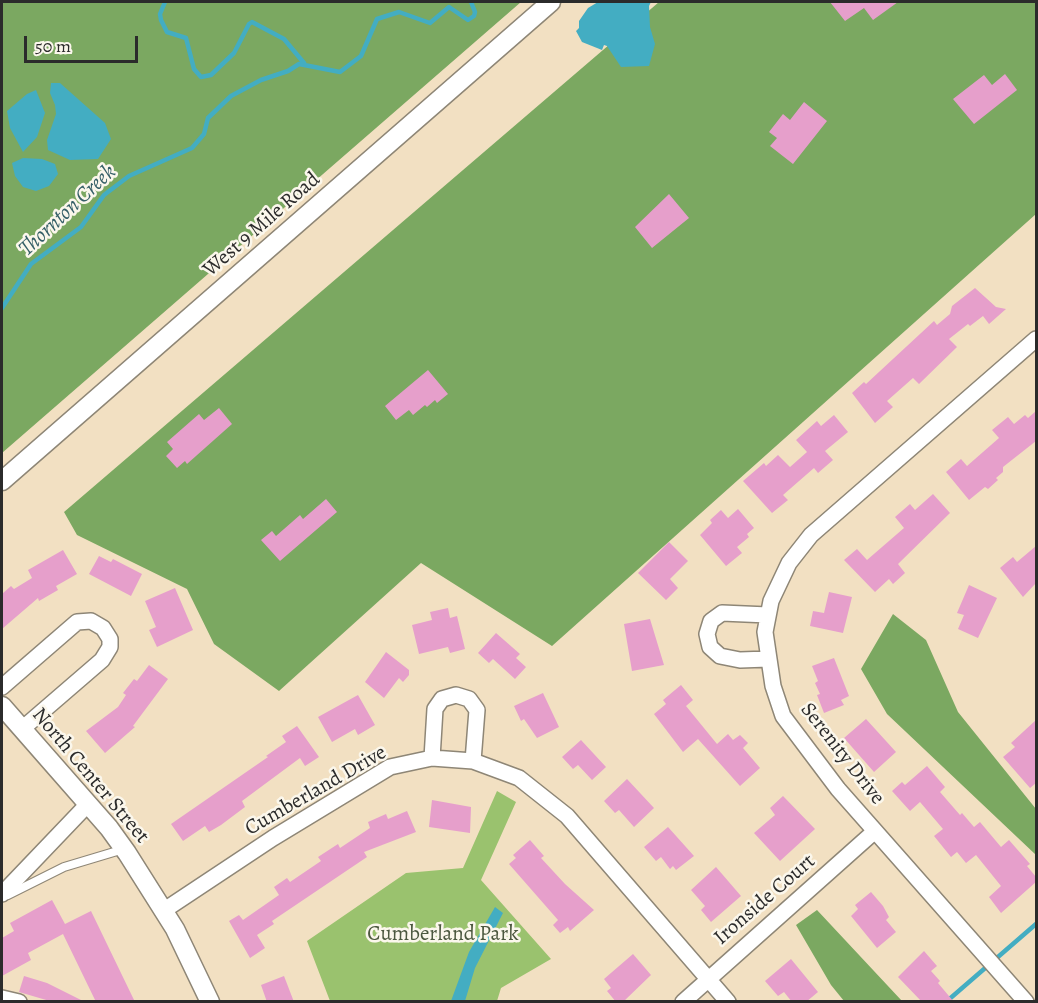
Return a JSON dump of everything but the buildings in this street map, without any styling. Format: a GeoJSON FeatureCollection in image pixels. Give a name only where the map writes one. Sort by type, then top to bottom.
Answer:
{"type":"FeatureCollection","features":[{"type":"Feature","properties":{"kind":"street","name":"West 9 Mile Road"},"geometry":{"type":"LineString","coordinates":[[2,481],[551,2]]}},
{"type":"Feature","properties":{"kind":"street","name":"Serenity Drive"},"geometry":{"type":"LineString","coordinates":[[1026,1002],[838,789],[783,716],[768,659],[765,632],[771,601],[789,563],[811,535],[1036,339]]}},
{"type":"Feature","properties":{"kind":"street"},"geometry":{"type":"LineString","coordinates":[[768,615],[722,613],[711,621],[706,634],[710,647],[720,656],[740,660],[768,659]]}},
{"type":"Feature","properties":{"kind":"street"},"geometry":{"type":"LineString","coordinates":[[2,687],[77,622],[91,621],[103,628],[110,639],[110,647],[102,660],[22,729]]}},
{"type":"Feature","properties":{"kind":"street"},"geometry":{"type":"LineString","coordinates":[[432,758],[435,709],[442,699],[456,695],[469,699],[477,710],[473,761]]}},
{"type":"Feature","properties":{"kind":"street","name":"North Center Street"},"geometry":{"type":"LineString","coordinates":[[2,706],[88,804],[124,849],[164,910],[210,1002]]}},
{"type":"Feature","properties":{"kind":"street","name":"Cumberland Drive"},"geometry":{"type":"LineString","coordinates":[[164,910],[273,838],[390,767],[432,758],[473,761],[519,778],[567,816],[728,1002]]}},
{"type":"Feature","properties":{"kind":"street"},"geometry":{"type":"LineString","coordinates":[[2,894],[88,804]]}},
{"type":"Feature","properties":{"kind":"street","name":"Ironside Court"},"geometry":{"type":"LineString","coordinates":[[683,1002],[707,978],[876,831]]}},
{"type":"Feature","properties":{"kind":"street"},"geometry":{"type":"LineString","coordinates":[[2,998],[19,1002]]}},
{"type":"Feature","properties":{"kind":"lane"},"geometry":{"type":"LineString","coordinates":[[2,899],[64,867],[124,849]]}},
{"type":"Feature","properties":{"kind":"green space"},"geometry":{"type":"Polygon","coordinates":[[[2,2],[521,2],[2,453],[2,2]]]}},
{"type":"Feature","properties":{"kind":"green space"},"geometry":{"type":"Polygon","coordinates":[[[659,2],[1036,2],[1036,214],[552,646],[421,563],[279,691],[214,644],[187,589],[77,535],[64,512],[659,2]]]}},
{"type":"Feature","properties":{"kind":"green space"},"geometry":{"type":"Polygon","coordinates":[[[893,614],[926,640],[958,712],[1036,809],[1036,855],[887,714],[861,669],[893,614]]]}},
{"type":"Feature","properties":{"kind":"green space","name":"Cumberland Park"},"geometry":{"type":"Polygon","coordinates":[[[497,791],[516,802],[481,880],[551,959],[501,988],[497,1001],[330,1001],[307,941],[406,873],[463,868],[497,791]]]}},
{"type":"Feature","properties":{"kind":"green space"},"geometry":{"type":"Polygon","coordinates":[[[817,910],[902,1001],[844,1001],[831,985],[796,925],[817,910]]]}},
{"type":"Feature","properties":{"kind":"water"},"geometry":{"type":"Polygon","coordinates":[[[598,2],[651,2],[649,6],[650,27],[655,44],[649,66],[621,67],[607,46],[604,45],[602,50],[582,42],[576,31],[579,28],[579,21],[588,8],[598,2]]]}},
{"type":"Feature","properties":{"kind":"water"},"geometry":{"type":"Polygon","coordinates":[[[51,83],[60,83],[105,123],[111,139],[98,159],[70,160],[48,150],[47,140],[56,114],[50,93],[51,83]]]}},
{"type":"Feature","properties":{"kind":"water"},"geometry":{"type":"Polygon","coordinates":[[[36,90],[45,113],[37,137],[23,152],[10,128],[7,111],[27,94],[36,90]]]}},
{"type":"Feature","properties":{"kind":"water"},"geometry":{"type":"Polygon","coordinates":[[[23,158],[42,159],[55,164],[58,174],[49,186],[36,191],[23,187],[15,176],[12,163],[23,158]]]}},
{"type":"Feature","properties":{"kind":"water"},"geometry":{"type":"Polygon","coordinates":[[[495,907],[503,913],[475,968],[465,1001],[451,1001],[469,952],[495,907]]]}},
{"type":"Feature","properties":{"kind":"waterway"},"geometry":{"type":"LineString","coordinates":[[165,2],[160,14],[161,20],[167,32],[186,38],[194,69],[201,77],[211,75],[234,53],[252,22],[284,39],[304,63]]}},
{"type":"Feature","properties":{"kind":"waterway","name":"Thornton Creek"},"geometry":{"type":"LineString","coordinates":[[2,308],[31,264],[81,227],[104,195],[129,176],[192,148],[204,134],[208,118],[231,96],[299,64],[340,72],[361,56],[377,19],[399,12],[430,23],[449,7],[468,20],[474,16],[475,12],[471,2]]}},
{"type":"Feature","properties":{"kind":"waterway"},"geometry":{"type":"LineString","coordinates":[[946,1002],[1036,924]]}}]}
